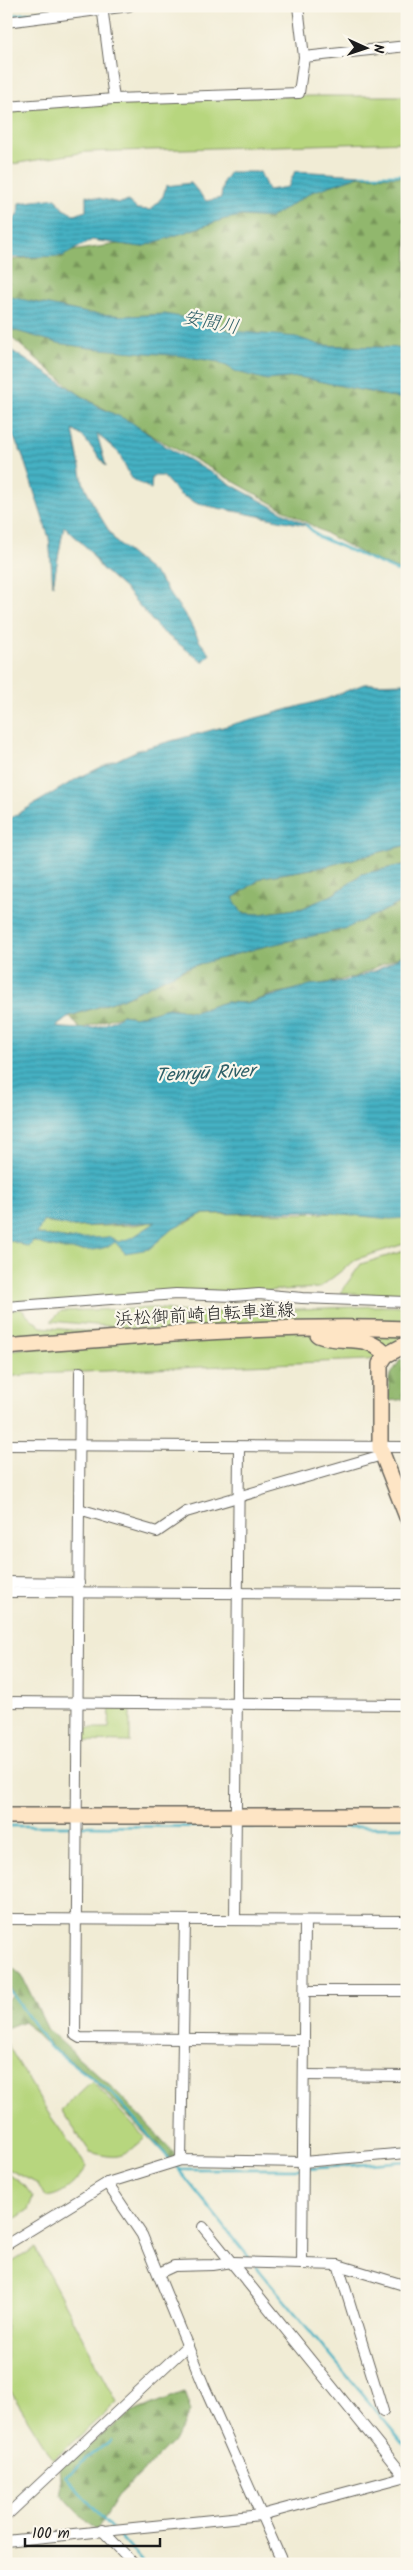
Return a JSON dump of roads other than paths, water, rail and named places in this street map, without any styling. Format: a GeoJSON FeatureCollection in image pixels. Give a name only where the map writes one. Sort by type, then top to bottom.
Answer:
{"type":"FeatureCollection","features":[{"type":"Feature","properties":{"kind":"street"},"geometry":{"type":"LineString","coordinates":[[6,22],[128,6]]}},
{"type":"Feature","properties":{"kind":"street"},"geometry":{"type":"LineString","coordinates":[[6,107],[114,99],[299,93],[304,57],[298,6]]}},
{"type":"Feature","properties":{"kind":"street"},"geometry":{"type":"LineString","coordinates":[[102,8],[114,99]]}},
{"type":"Feature","properties":{"kind":"street"},"geometry":{"type":"LineString","coordinates":[[304,57],[407,46]]}},
{"type":"Feature","properties":{"kind":"street"},"geometry":{"type":"LineString","coordinates":[[6,1308],[176,1294],[234,1296],[259,1294],[302,1298],[407,1302]]}},
{"type":"Feature","properties":{"kind":"street"},"geometry":{"type":"LineString","coordinates":[[310,1327],[315,1334],[321,1337],[367,1341],[376,1344],[386,1355]]}},
{"type":"Feature","properties":{"kind":"street","name":"浜松御前崎自転車道線"},"geometry":{"type":"LineString","coordinates":[[6,1347],[187,1332],[310,1327],[407,1329]]}},
{"type":"Feature","properties":{"kind":"street"},"geometry":{"type":"LineString","coordinates":[[407,1344],[386,1355],[380,1364],[381,1451],[407,1517]]}},
{"type":"Feature","properties":{"kind":"street"},"geometry":{"type":"LineString","coordinates":[[80,1372],[75,2035],[80,2038],[304,2040]]}},
{"type":"Feature","properties":{"kind":"street"},"geometry":{"type":"LineString","coordinates":[[6,1445],[239,1447],[381,1451]]}},
{"type":"Feature","properties":{"kind":"street"},"geometry":{"type":"LineString","coordinates":[[235,1920],[239,1447]]}},
{"type":"Feature","properties":{"kind":"street"},"geometry":{"type":"LineString","coordinates":[[79,1509],[157,1532],[186,1512],[381,1451],[407,1447]]}},
{"type":"Feature","properties":{"kind":"street"},"geometry":{"type":"LineString","coordinates":[[6,1582],[79,1587],[237,1592],[407,1594]]}},
{"type":"Feature","properties":{"kind":"street"},"geometry":{"type":"LineString","coordinates":[[6,1592],[79,1587]]}},
{"type":"Feature","properties":{"kind":"street"},"geometry":{"type":"LineString","coordinates":[[6,1702],[407,1705]]}},
{"type":"Feature","properties":{"kind":"street"},"geometry":{"type":"LineString","coordinates":[[6,1816],[407,1816]]}},
{"type":"Feature","properties":{"kind":"street"},"geometry":{"type":"LineString","coordinates":[[6,1919],[407,1921]]}},
{"type":"Feature","properties":{"kind":"street"},"geometry":{"type":"LineString","coordinates":[[181,2160],[185,1920]]}},
{"type":"Feature","properties":{"kind":"street"},"geometry":{"type":"LineString","coordinates":[[302,2264],[306,1921]]}},
{"type":"Feature","properties":{"kind":"street"},"geometry":{"type":"LineString","coordinates":[[305,1991],[407,1991]]}},
{"type":"Feature","properties":{"kind":"street"},"geometry":{"type":"LineString","coordinates":[[304,2075],[407,2076]]}},
{"type":"Feature","properties":{"kind":"street"},"geometry":{"type":"LineString","coordinates":[[6,2245],[107,2183],[181,2160],[303,2162],[407,2153]]}},
{"type":"Feature","properties":{"kind":"street"},"geometry":{"type":"LineString","coordinates":[[107,2183],[142,2235],[283,2564]]}},
{"type":"Feature","properties":{"kind":"street"},"geometry":{"type":"LineString","coordinates":[[6,2541],[261,2514],[406,2476],[203,2227]]}},
{"type":"Feature","properties":{"kind":"street"},"geometry":{"type":"LineString","coordinates":[[159,2273],[174,2266],[213,2265],[232,2262],[338,2265],[407,2286]]}},
{"type":"Feature","properties":{"kind":"street"},"geometry":{"type":"LineString","coordinates":[[338,2265],[383,2410]]}},
{"type":"Feature","properties":{"kind":"street"},"geometry":{"type":"LineString","coordinates":[[6,2516],[188,2345]]}},
{"type":"Feature","properties":{"kind":"street"},"geometry":{"type":"LineString","coordinates":[[102,2530],[134,2564]]}},
{"type":"Feature","properties":{"kind":"water"},"geometry":{"type":"Polygon","coordinates":[[[295,171],[362,175],[312,192],[270,218],[242,216],[225,219],[141,247],[92,240],[63,256],[6,258],[6,221],[11,223],[18,214],[19,203],[56,198],[63,209],[75,215],[86,211],[86,195],[119,203],[128,201],[137,209],[151,210],[163,196],[166,186],[191,183],[206,201],[221,198],[223,182],[230,172],[260,172],[268,190],[288,187],[295,171]]]}},
{"type":"Feature","properties":{"kind":"water"},"geometry":{"type":"Polygon","coordinates":[[[6,296],[87,313],[126,316],[165,314],[201,321],[231,331],[296,337],[320,345],[407,348],[407,400],[299,377],[267,380],[237,372],[219,362],[182,356],[89,348],[58,343],[6,328],[6,296]]]}},
{"type":"Feature","properties":{"kind":"water"},"geometry":{"type":"Polygon","coordinates":[[[6,347],[99,407],[131,422],[167,447],[239,489],[309,526],[198,504],[179,494],[163,476],[152,476],[151,489],[132,479],[118,452],[97,434],[106,466],[83,437],[73,430],[83,482],[95,508],[116,542],[157,576],[188,619],[200,642],[210,654],[203,662],[160,630],[125,589],[101,568],[90,551],[64,526],[53,585],[49,538],[22,454],[6,423],[6,347]]]}},
{"type":"Feature","properties":{"kind":"water","name":"Tenryū River"},"geometry":{"type":"Polygon","coordinates":[[[407,683],[407,845],[323,867],[263,877],[233,898],[242,913],[260,914],[303,908],[334,894],[362,874],[407,864],[407,900],[345,929],[266,946],[186,968],[122,999],[70,1016],[56,1027],[90,1028],[106,1024],[122,1015],[135,1017],[168,1008],[194,1012],[225,1002],[248,1003],[310,985],[346,981],[377,970],[407,953],[407,1218],[390,1219],[313,1211],[202,1214],[171,1230],[149,1249],[125,1253],[115,1242],[107,1247],[98,1249],[75,1250],[51,1247],[33,1241],[29,1247],[6,1239],[6,821],[78,778],[138,750],[326,699],[364,684],[407,683]],[[43,1221],[37,1234],[71,1239],[110,1237],[119,1242],[133,1237],[156,1222],[74,1227],[43,1221]]]}},
{"type":"Feature","properties":{"kind":"waterway"},"geometry":{"type":"LineString","coordinates":[[6,16],[82,6]]}},
{"type":"Feature","properties":{"kind":"waterway"},"geometry":{"type":"LineString","coordinates":[[361,175],[407,175]]}},
{"type":"Feature","properties":{"kind":"waterway"},"geometry":{"type":"LineString","coordinates":[[306,525],[319,537],[407,575]]}},
{"type":"Feature","properties":{"kind":"waterway"},"geometry":{"type":"LineString","coordinates":[[6,1826],[73,1826]]}},
{"type":"Feature","properties":{"kind":"waterway"},"geometry":{"type":"LineString","coordinates":[[78,1826],[233,1827]]}},
{"type":"Feature","properties":{"kind":"waterway"},"geometry":{"type":"LineString","coordinates":[[238,1827],[407,1827]]}},
{"type":"Feature","properties":{"kind":"waterway"},"geometry":{"type":"LineString","coordinates":[[6,1985],[49,2046],[113,2094],[171,2161]]}},
{"type":"Feature","properties":{"kind":"waterway"},"geometry":{"type":"LineString","coordinates":[[305,2169],[407,2161]]}},
{"type":"Feature","properties":{"kind":"waterway"},"geometry":{"type":"LineString","coordinates":[[175,2165],[251,2260]]}},
{"type":"Feature","properties":{"kind":"waterway"},"geometry":{"type":"LineString","coordinates":[[179,2169],[300,2169]]}},
{"type":"Feature","properties":{"kind":"waterway"},"geometry":{"type":"LineString","coordinates":[[256,2266],[407,2448]]}},
{"type":"Feature","properties":{"kind":"waterway"},"geometry":{"type":"LineString","coordinates":[[111,2440],[65,2476],[112,2528]]}},
{"type":"Feature","properties":{"kind":"waterway"},"geometry":{"type":"LineString","coordinates":[[116,2532],[144,2564]]}},
{"type":"Feature","properties":{"kind":"water label","name":"安間川"},"geometry":{"type":"Point","coordinates":[211,321]}}]}
